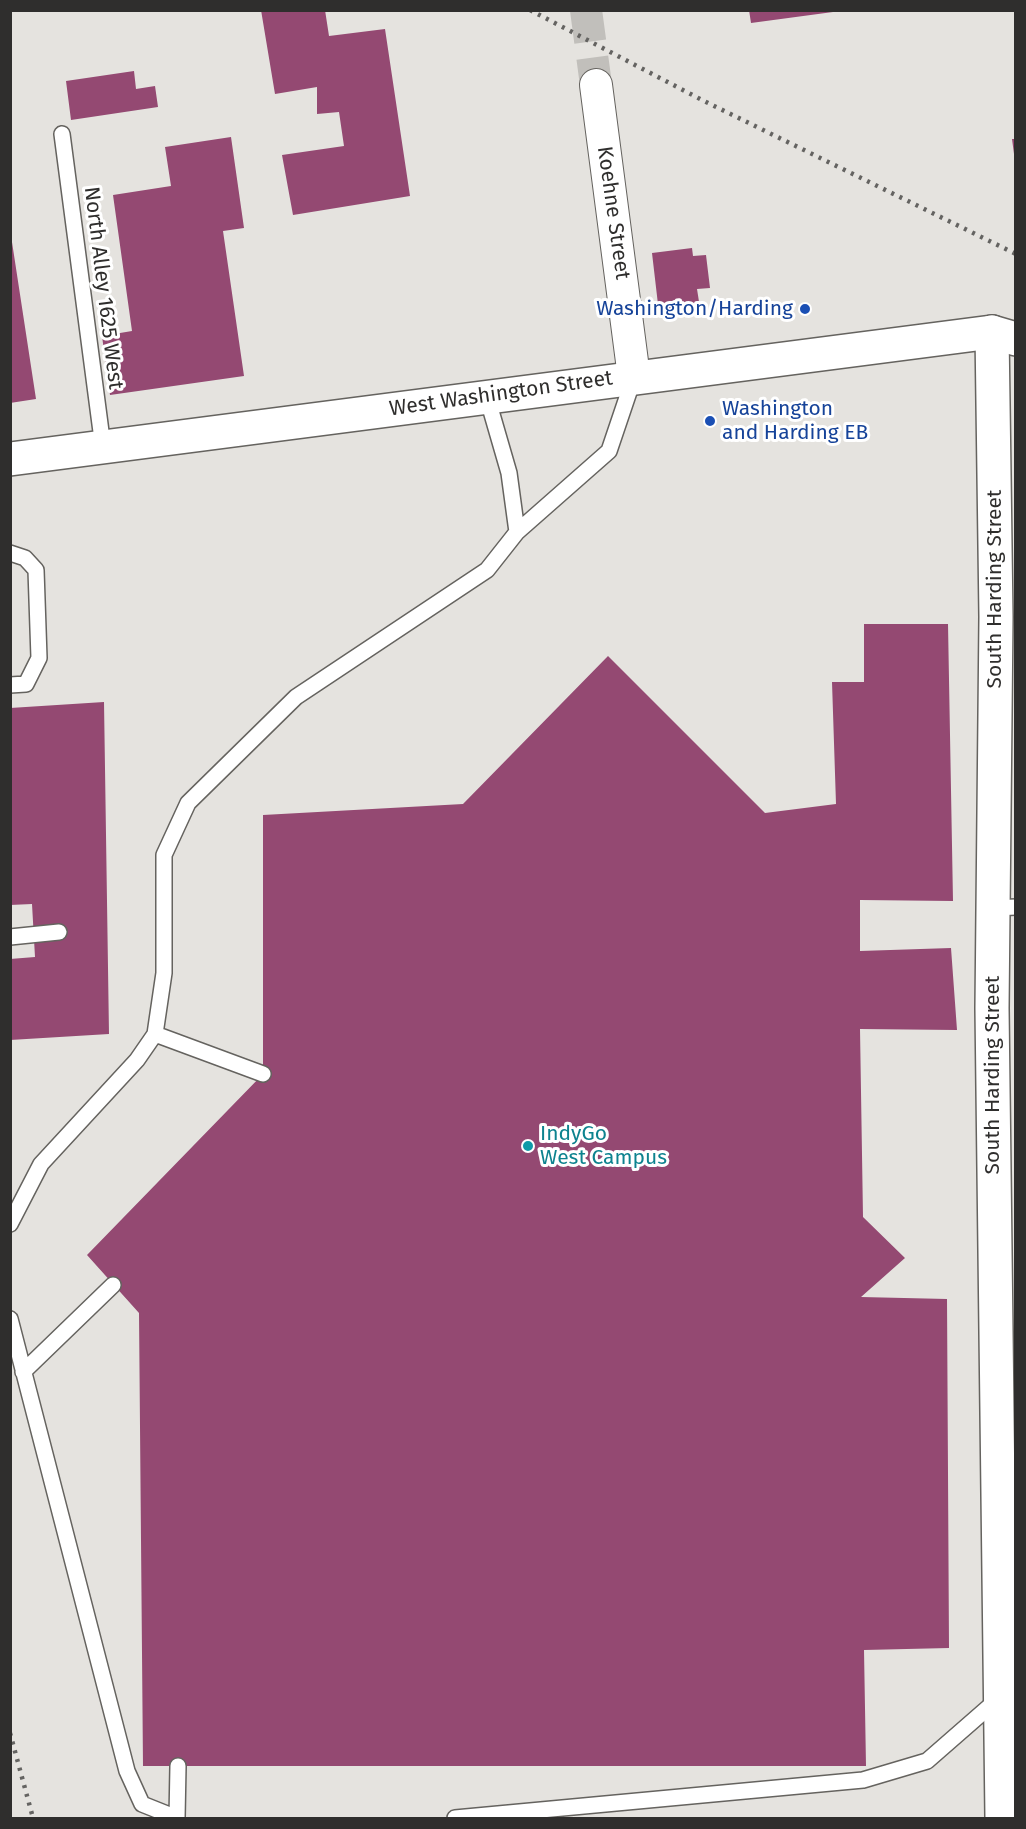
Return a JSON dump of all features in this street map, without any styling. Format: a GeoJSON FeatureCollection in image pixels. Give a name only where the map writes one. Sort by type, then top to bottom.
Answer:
{"type":"FeatureCollection","features":[{"type":"Feature","properties":{"kind":"street","name":"Koehne Street"},"geometry":{"type":"LineString","coordinates":[[596,85],[634,377]]}},
{"type":"Feature","properties":{"kind":"street","name":"West Washington Street"},"geometry":{"type":"LineString","coordinates":[[10,459],[1008,330]]}},
{"type":"Feature","properties":{"kind":"street","name":"South Harding Street"},"geometry":{"type":"LineString","coordinates":[[1002,1818],[1000,1697],[1006,1405],[1004,908],[1000,748],[1006,640],[1008,330]]}},
{"type":"Feature","properties":{"kind":"lane","name":"North Alley 1625 West"},"geometry":{"type":"LineString","coordinates":[[62,134],[103,447]]}},
{"type":"Feature","properties":{"kind":"lane"},"geometry":{"type":"LineString","coordinates":[[10,1224],[41,1164],[137,1060],[155,1034],[164,973],[165,855],[188,804],[296,697],[487,570],[517,532],[609,451],[634,377]]}},
{"type":"Feature","properties":{"kind":"lane"},"geometry":{"type":"LineString","coordinates":[[487,397],[509,473],[517,532]]}},
{"type":"Feature","properties":{"kind":"lane"},"geometry":{"type":"LineString","coordinates":[[10,553],[25,558],[36,570],[39,658],[26,684],[10,685]]}},
{"type":"Feature","properties":{"kind":"lane"},"geometry":{"type":"LineString","coordinates":[[10,937],[59,932]]}},
{"type":"Feature","properties":{"kind":"lane"},"geometry":{"type":"LineString","coordinates":[[155,1034],[263,1074]]}},
{"type":"Feature","properties":{"kind":"lane"},"geometry":{"type":"LineString","coordinates":[[23,1372],[113,1285]]}},
{"type":"Feature","properties":{"kind":"lane"},"geometry":{"type":"LineString","coordinates":[[10,1319],[127,1771],[142,1804],[177,1818],[178,1766]]}},
{"type":"Feature","properties":{"kind":"lane"},"geometry":{"type":"LineString","coordinates":[[455,1818],[862,1780],[927,1761],[1000,1697]]}},
{"type":"Feature","properties":{"kind":"building"},"geometry":{"type":"Polygon","coordinates":[[[261,10],[325,10],[329,36],[385,29],[410,196],[293,215],[282,155],[344,146],[339,112],[317,114],[317,87],[275,94],[261,10]]]}},
{"type":"Feature","properties":{"kind":"building"},"geometry":{"type":"Polygon","coordinates":[[[749,10],[833,10],[833,12],[751,23],[749,10]]]}},
{"type":"Feature","properties":{"kind":"building"},"geometry":{"type":"Polygon","coordinates":[[[134,71],[136,89],[155,86],[158,107],[71,120],[66,81],[134,71]]]}},
{"type":"Feature","properties":{"kind":"building"},"geometry":{"type":"Polygon","coordinates":[[[231,137],[244,228],[223,231],[244,376],[110,395],[102,336],[132,331],[113,195],[171,186],[165,147],[231,137]]]}},
{"type":"Feature","properties":{"kind":"building"},"geometry":{"type":"Polygon","coordinates":[[[1012,139],[1016,139],[1016,154],[1014,154],[1012,139]]]}},
{"type":"Feature","properties":{"kind":"building"},"geometry":{"type":"Polygon","coordinates":[[[10,229],[36,399],[10,403],[10,229]]]}},
{"type":"Feature","properties":{"kind":"building"},"geometry":{"type":"Polygon","coordinates":[[[692,248],[693,256],[706,255],[710,288],[697,289],[700,308],[659,313],[652,253],[692,248]]]}},
{"type":"Feature","properties":{"kind":"building","name":"IndyGo West Campus"},"geometry":{"type":"Polygon","coordinates":[[[864,624],[948,624],[953,901],[860,900],[860,951],[951,948],[957,1030],[860,1029],[863,1217],[905,1258],[861,1297],[947,1299],[949,1648],[864,1650],[866,1766],[143,1766],[139,1313],[87,1255],[263,1074],[263,815],[463,804],[608,656],[765,813],[836,804],[832,682],[864,682],[864,624]]]}},
{"type":"Feature","properties":{"kind":"building"},"geometry":{"type":"Polygon","coordinates":[[[104,702],[109,1034],[10,1040],[10,959],[35,957],[32,904],[10,905],[10,708],[104,702]]]}},
{"type":"Feature","properties":{"kind":"tunnel"},"geometry":{"type":"LineString","coordinates":[[586,10],[596,85]]}},
{"type":"Feature","properties":{"kind":"railway"},"geometry":{"type":"LineString","coordinates":[[530,10],[702,100],[1016,254]]}},
{"type":"Feature","properties":{"kind":"railway"},"geometry":{"type":"LineString","coordinates":[[10,1733],[33,1818]]}},
{"type":"Feature","properties":{"kind":"place","name":"Washington/Harding"},"geometry":{"type":"Point","coordinates":[805,309]}},
{"type":"Feature","properties":{"kind":"place","name":"Washington and Harding EB"},"geometry":{"type":"Point","coordinates":[710,421]}},
{"type":"Feature","properties":{"kind":"place","name":"IndyGo West Campus"},"geometry":{"type":"Point","coordinates":[528,1146]}}]}
